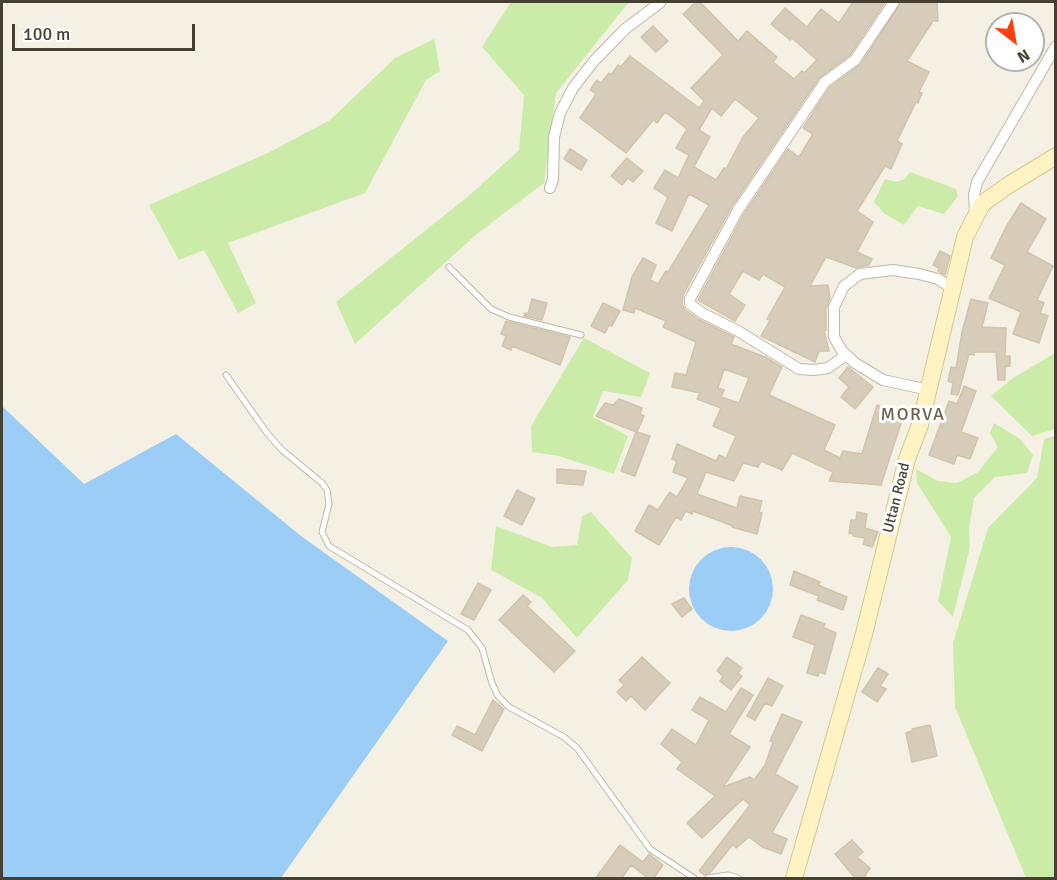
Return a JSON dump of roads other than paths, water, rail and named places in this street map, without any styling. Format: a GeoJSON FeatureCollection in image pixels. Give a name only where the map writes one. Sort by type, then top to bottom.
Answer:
{"type":"FeatureCollection","features":[{"type":"Feature","properties":{"kind":"main road","name":"Uttan Road"},"geometry":{"type":"LineString","coordinates":[[794,879],[864,634],[907,459],[920,425],[965,237],[982,204],[1056,156]]}},
{"type":"Feature","properties":{"kind":"street"},"geometry":{"type":"LineString","coordinates":[[550,188],[553,179],[554,137],[560,113],[573,88],[594,61],[626,29],[661,2]]}},
{"type":"Feature","properties":{"kind":"street"},"geometry":{"type":"LineString","coordinates":[[846,354],[828,368],[800,369],[702,313],[690,304],[690,299],[738,210],[825,82],[855,60],[894,2]]}},
{"type":"Feature","properties":{"kind":"street"},"geometry":{"type":"LineString","coordinates":[[975,217],[974,195],[977,182],[1056,46]]}},
{"type":"Feature","properties":{"kind":"street"},"geometry":{"type":"LineString","coordinates":[[928,390],[883,380],[863,369],[846,354],[834,337],[834,307],[844,286],[860,274],[892,270],[919,274],[938,279],[953,289]]}},
{"type":"Feature","properties":{"kind":"lane"},"geometry":{"type":"LineString","coordinates":[[449,267],[491,309],[581,335]]}},
{"type":"Feature","properties":{"kind":"lane"},"geometry":{"type":"LineString","coordinates":[[226,375],[267,433],[282,450],[322,483],[327,490],[329,504],[322,532],[330,546],[468,630],[482,648],[498,696],[509,707],[564,737],[577,748],[650,849],[694,879]]}},
{"type":"Feature","properties":{"kind":"lane"},"geometry":{"type":"LineString","coordinates":[[708,879],[728,874],[738,879]]}},
{"type":"Feature","properties":{"kind":"water"},"geometry":{"type":"Polygon","coordinates":[[[2,406],[84,484],[176,434],[301,536],[448,641],[281,878],[2,878],[2,406]]]}},
{"type":"Feature","properties":{"kind":"water"},"geometry":{"type":"Polygon","coordinates":[[[731,547],[747,550],[761,559],[770,573],[773,589],[770,605],[761,619],[747,628],[731,631],[715,628],[701,619],[692,605],[689,589],[692,573],[701,559],[715,550],[731,547]]]}},
{"type":"Feature","properties":{"kind":"district","name":"MORVA"},"geometry":{"type":"Point","coordinates":[913,415]}}]}
